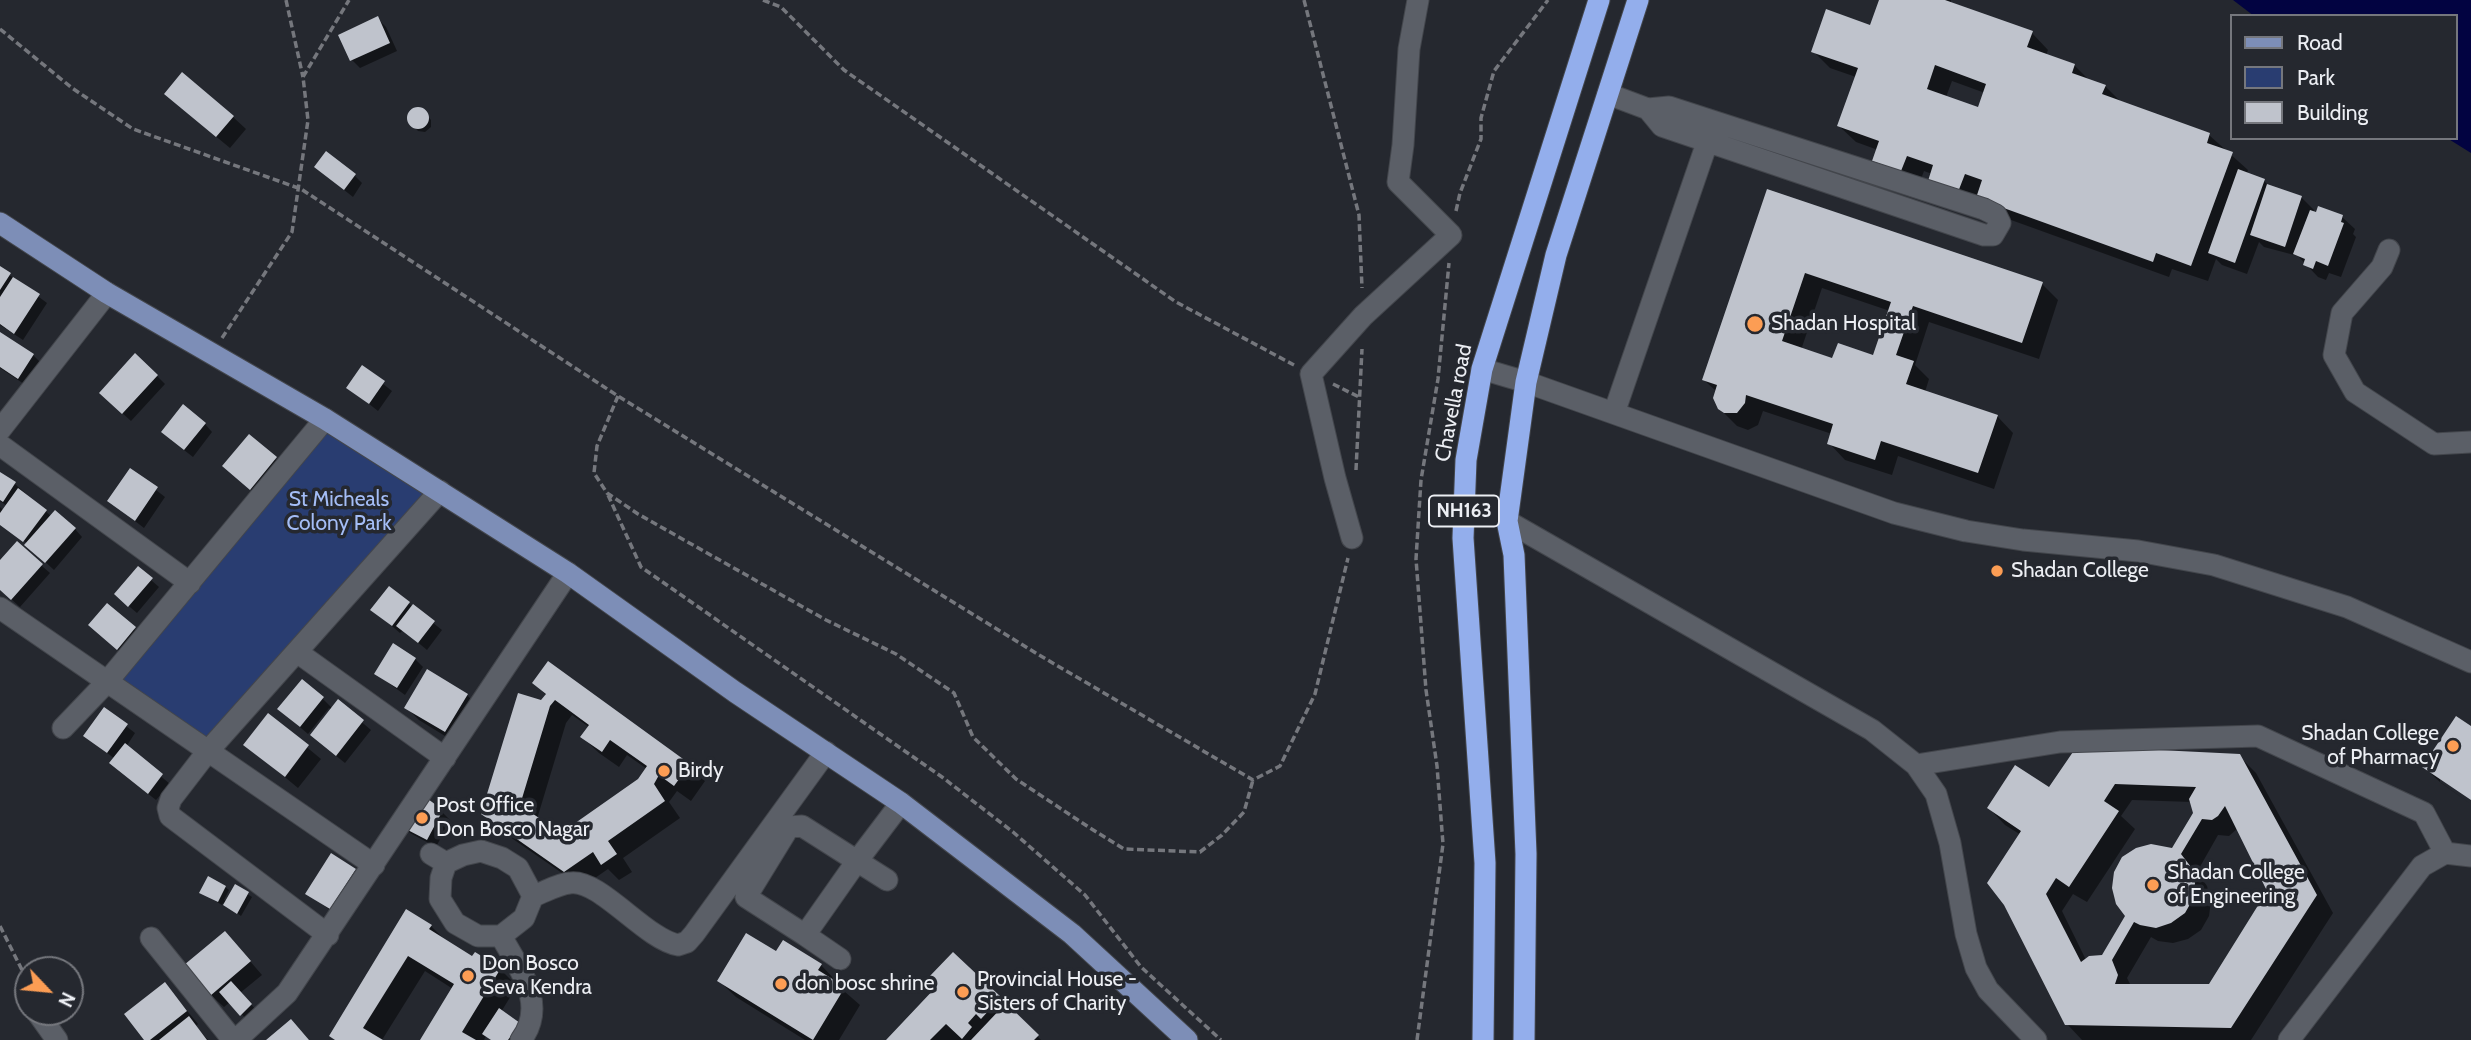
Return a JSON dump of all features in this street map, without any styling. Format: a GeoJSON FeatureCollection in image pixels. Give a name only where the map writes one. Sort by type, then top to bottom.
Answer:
{"type":"FeatureCollection","features":[{"type":"Feature","properties":{"kind":"highway","name":"Chavella road"},"geometry":{"type":"LineString","coordinates":[[1483,1040],[1485,863],[1463,538],[1466,460],[1482,369],[1599,0]]}},
{"type":"Feature","properties":{"kind":"highway","name":"NH163"},"geometry":{"type":"LineString","coordinates":[[1524,1040],[1526,854],[1514,555],[1507,521],[1526,382],[1556,255],[1638,0]]}},
{"type":"Feature","properties":{"kind":"main road"},"geometry":{"type":"LineString","coordinates":[[0,223],[107,293],[325,419],[568,573],[735,692],[901,803],[1072,934],[1187,1040]]}},
{"type":"Feature","properties":{"kind":"street"},"geometry":{"type":"LineString","coordinates":[[1352,538],[1311,374],[1363,316],[1451,235],[1398,182],[1409,49],[1418,0]]}},
{"type":"Feature","properties":{"kind":"street"},"geometry":{"type":"LineString","coordinates":[[1608,94],[1660,114],[1984,209],[1996,215],[2000,223],[1993,235],[1984,235],[1707,143],[1660,114]]}},
{"type":"Feature","properties":{"kind":"street"},"geometry":{"type":"LineString","coordinates":[[1614,413],[1707,143]]}},
{"type":"Feature","properties":{"kind":"street"},"geometry":{"type":"LineString","coordinates":[[2389,250],[2382,267],[2342,313],[2334,355],[2355,392],[2434,444],[2471,442]]}},
{"type":"Feature","properties":{"kind":"street"},"geometry":{"type":"LineString","coordinates":[[0,430],[107,293]]}},
{"type":"Feature","properties":{"kind":"street"},"geometry":{"type":"LineString","coordinates":[[1482,369],[1526,382],[1894,513],[1978,533],[2138,551],[2214,565],[2347,607],[2467,654]]}},
{"type":"Feature","properties":{"kind":"street"},"geometry":{"type":"LineString","coordinates":[[62,728],[106,683],[325,419]]}},
{"type":"Feature","properties":{"kind":"street"},"geometry":{"type":"LineString","coordinates":[[0,445],[190,583]]}},
{"type":"Feature","properties":{"kind":"street"},"geometry":{"type":"LineString","coordinates":[[328,935],[170,816],[171,799],[208,751],[440,491]]}},
{"type":"Feature","properties":{"kind":"street"},"geometry":{"type":"LineString","coordinates":[[1507,521],[1872,730],[1916,765],[1936,794],[1950,843],[1966,934],[1976,968],[1988,989],[2036,1040]]}},
{"type":"Feature","properties":{"kind":"street"},"geometry":{"type":"LineString","coordinates":[[151,938],[234,1040],[287,993],[568,573]]}},
{"type":"Feature","properties":{"kind":"street"},"geometry":{"type":"LineString","coordinates":[[0,608],[374,865]]}},
{"type":"Feature","properties":{"kind":"street"},"geometry":{"type":"LineString","coordinates":[[297,652],[445,758]]}},
{"type":"Feature","properties":{"kind":"street"},"geometry":{"type":"LineString","coordinates":[[1916,765],[2060,742],[2258,736],[2424,813],[2445,853]]}},
{"type":"Feature","properties":{"kind":"street"},"geometry":{"type":"LineString","coordinates":[[533,897],[518,869],[502,858],[481,851],[438,858],[440,899],[455,923],[478,936],[501,936],[524,918],[533,897],[571,882],[589,886],[660,938],[678,945],[687,942],[826,752]]}},
{"type":"Feature","properties":{"kind":"street"},"geometry":{"type":"LineString","coordinates":[[805,935],[901,803]]}},
{"type":"Feature","properties":{"kind":"street"},"geometry":{"type":"LineString","coordinates":[[840,959],[746,897],[789,827],[802,826],[862,854],[887,880]]}},
{"type":"Feature","properties":{"kind":"street"},"geometry":{"type":"LineString","coordinates":[[2289,1040],[2422,866],[2445,853],[2471,856]]}},
{"type":"Feature","properties":{"kind":"street"},"geometry":{"type":"LineString","coordinates":[[501,936],[531,993],[532,1015],[521,1040]]}},
{"type":"Feature","properties":{"kind":"path"},"geometry":{"type":"LineString","coordinates":[[212,354],[292,232],[308,120],[303,77],[286,0]]}},
{"type":"Feature","properties":{"kind":"path"},"geometry":{"type":"LineString","coordinates":[[303,77],[349,0]]}},
{"type":"Feature","properties":{"kind":"path"},"geometry":{"type":"LineString","coordinates":[[763,0],[781,7],[844,70],[1176,302],[1359,397]]}},
{"type":"Feature","properties":{"kind":"path"},"geometry":{"type":"LineString","coordinates":[[1304,0],[1359,215],[1363,316],[1355,474]]}},
{"type":"Feature","properties":{"kind":"path"},"geometry":{"type":"LineString","coordinates":[[0,29],[72,88],[133,129],[298,188],[618,396],[1039,656],[1253,780]]}},
{"type":"Feature","properties":{"kind":"path"},"geometry":{"type":"LineString","coordinates":[[618,396],[597,446],[594,473],[607,493],[641,567],[942,777],[1013,832],[1086,895],[1141,967],[1221,1040]]}},
{"type":"Feature","properties":{"kind":"path"},"geometry":{"type":"LineString","coordinates":[[607,493],[638,514],[827,620],[897,654],[954,694],[973,737],[1016,779],[1124,849],[1200,852],[1222,835],[1244,812],[1253,780],[1280,766],[1315,694],[1352,538]]}},
{"type":"Feature","properties":{"kind":"path"},"geometry":{"type":"LineString","coordinates":[[0,926],[15,956]]}},
{"type":"Feature","properties":{"kind":"green space","name":"St Micheals Colony Park"},"geometry":{"type":"Polygon","coordinates":[[[324,426],[373,455],[436,503],[206,758],[104,690],[324,426]]]}},
{"type":"Feature","properties":{"kind":"shaded area"},"geometry":{"type":"Polygon","coordinates":[[[2233,0],[2471,0],[2471,153],[2450,140],[2457,140],[2457,14],[2251,14],[2233,0]]]}},
{"type":"Feature","properties":{"kind":"building"},"geometry":{"type":"Polygon","coordinates":[[[1879,0],[1945,0],[2033,31],[2027,47],[2075,64],[2072,73],[2106,85],[2102,94],[2210,133],[2207,143],[2233,152],[2191,266],[2156,253],[2153,262],[1976,198],[1982,180],[1965,174],[1958,192],[1928,181],[1933,165],[1907,156],[1901,171],[1872,161],[1879,141],[1837,126],[1858,68],[1811,52],[1826,9],[1870,25],[1879,0]],[[1935,65],[1927,89],[1978,107],[1986,84],[1935,65]]]}},
{"type":"Feature","properties":{"kind":"building"},"geometry":{"type":"Polygon","coordinates":[[[378,16],[390,43],[350,61],[338,35],[378,16]]]}},
{"type":"Feature","properties":{"kind":"building"},"geometry":{"type":"Polygon","coordinates":[[[182,72],[234,116],[216,137],[164,94],[182,72]]]}},
{"type":"Feature","properties":{"kind":"building"},"geometry":{"type":"Polygon","coordinates":[[[418,107],[426,110],[429,118],[426,126],[418,129],[410,126],[407,118],[410,110],[418,107]]]}},
{"type":"Feature","properties":{"kind":"building"},"geometry":{"type":"Polygon","coordinates":[[[326,151],[356,174],[344,190],[314,167],[326,151]]]}},
{"type":"Feature","properties":{"kind":"building"},"geometry":{"type":"Polygon","coordinates":[[[2238,169],[2265,179],[2235,263],[2208,253],[2238,169]]]}},
{"type":"Feature","properties":{"kind":"building"},"geometry":{"type":"Polygon","coordinates":[[[2267,184],[2302,196],[2285,247],[2250,235],[2267,184]]]}},
{"type":"Feature","properties":{"kind":"building","name":"Shadan Hospital"},"geometry":{"type":"Polygon","coordinates":[[[1767,189],[2043,282],[2022,343],[1913,306],[1896,355],[1914,361],[1906,384],[1998,415],[1978,473],[1881,441],[1875,460],[1827,444],[1833,424],[1746,395],[1745,403],[1737,413],[1724,413],[1718,409],[1713,398],[1717,385],[1702,380],[1767,189]],[[1805,273],[1782,341],[1832,358],[1838,343],[1873,355],[1891,302],[1805,273]]]}},
{"type":"Feature","properties":{"kind":"building"},"geometry":{"type":"Polygon","coordinates":[[[2318,206],[2343,215],[2341,222],[2344,223],[2328,266],[2316,261],[2313,269],[2303,265],[2305,259],[2293,254],[2310,210],[2316,212],[2318,206]]]}},
{"type":"Feature","properties":{"kind":"building"},"geometry":{"type":"Polygon","coordinates":[[[0,266],[11,273],[0,290],[0,266]]]}},
{"type":"Feature","properties":{"kind":"building"},"geometry":{"type":"Polygon","coordinates":[[[13,277],[40,294],[14,334],[0,324],[0,297],[13,277]]]}},
{"type":"Feature","properties":{"kind":"building"},"geometry":{"type":"Polygon","coordinates":[[[0,332],[34,354],[18,379],[0,367],[0,332]]]}},
{"type":"Feature","properties":{"kind":"building"},"geometry":{"type":"Polygon","coordinates":[[[135,353],[158,375],[122,414],[99,393],[135,353]]]}},
{"type":"Feature","properties":{"kind":"building"},"geometry":{"type":"Polygon","coordinates":[[[362,365],[385,381],[369,404],[346,388],[362,365]]]}},
{"type":"Feature","properties":{"kind":"building"},"geometry":{"type":"Polygon","coordinates":[[[183,404],[206,423],[184,450],[161,432],[183,404]]]}},
{"type":"Feature","properties":{"kind":"building"},"geometry":{"type":"Polygon","coordinates":[[[249,434],[277,457],[250,490],[222,466],[249,434]]]}},
{"type":"Feature","properties":{"kind":"building"},"geometry":{"type":"Polygon","coordinates":[[[130,468],[158,487],[135,521],[107,501],[130,468]]]}},
{"type":"Feature","properties":{"kind":"building"},"geometry":{"type":"Polygon","coordinates":[[[0,472],[16,482],[3,502],[0,500],[0,472]]]}},
{"type":"Feature","properties":{"kind":"building"},"geometry":{"type":"Polygon","coordinates":[[[18,488],[47,510],[23,542],[0,525],[0,513],[18,488]]]}},
{"type":"Feature","properties":{"kind":"building"},"geometry":{"type":"Polygon","coordinates":[[[55,510],[76,528],[45,563],[24,545],[55,510]]]}},
{"type":"Feature","properties":{"kind":"building"},"geometry":{"type":"Polygon","coordinates":[[[17,541],[43,564],[11,600],[0,590],[0,560],[17,541]]]}},
{"type":"Feature","properties":{"kind":"building"},"geometry":{"type":"Polygon","coordinates":[[[138,566],[153,578],[128,607],[114,594],[138,566]]]}},
{"type":"Feature","properties":{"kind":"building"},"geometry":{"type":"Polygon","coordinates":[[[389,586],[410,602],[392,626],[370,610],[389,586]]]}},
{"type":"Feature","properties":{"kind":"building"},"geometry":{"type":"Polygon","coordinates":[[[107,603],[136,627],[117,650],[88,625],[107,603]]]}},
{"type":"Feature","properties":{"kind":"building"},"geometry":{"type":"Polygon","coordinates":[[[413,604],[435,621],[418,643],[396,626],[413,604]]]}},
{"type":"Feature","properties":{"kind":"building"},"geometry":{"type":"Polygon","coordinates":[[[393,643],[416,658],[397,688],[374,674],[393,643]]]}},
{"type":"Feature","properties":{"kind":"building","name":"Birdy"},"geometry":{"type":"Polygon","coordinates":[[[548,661],[690,764],[674,786],[659,775],[654,784],[665,801],[608,841],[617,854],[601,865],[593,852],[564,872],[481,814],[518,693],[541,700],[546,694],[532,683],[548,661]],[[555,700],[550,706],[520,805],[561,833],[638,779],[647,766],[610,740],[602,752],[580,737],[589,725],[555,700]]]}},
{"type":"Feature","properties":{"kind":"building"},"geometry":{"type":"Polygon","coordinates":[[[427,669],[468,694],[445,732],[404,708],[427,669]]]}},
{"type":"Feature","properties":{"kind":"building"},"geometry":{"type":"Polygon","coordinates":[[[302,679],[324,697],[300,727],[277,709],[302,679]]]}},
{"type":"Feature","properties":{"kind":"building"},"geometry":{"type":"Polygon","coordinates":[[[338,699],[364,720],[336,756],[310,735],[338,699]]]}},
{"type":"Feature","properties":{"kind":"building"},"geometry":{"type":"Polygon","coordinates":[[[104,707],[128,724],[107,753],[83,736],[104,707]]]}},
{"type":"Feature","properties":{"kind":"building"},"geometry":{"type":"Polygon","coordinates":[[[268,713],[309,745],[285,777],[243,745],[268,713]]]}},
{"type":"Feature","properties":{"kind":"building","name":"Shadan College of Pharmacy"},"geometry":{"type":"Polygon","coordinates":[[[2456,716],[2471,726],[2471,800],[2422,767],[2456,716]]]}},
{"type":"Feature","properties":{"kind":"building"},"geometry":{"type":"Polygon","coordinates":[[[125,743],[163,774],[148,794],[109,763],[125,743]]]}},
{"type":"Feature","properties":{"kind":"building","name":"Shadan College of Engineering"},"geometry":{"type":"Polygon","coordinates":[[[2077,746],[2240,754],[2317,895],[2231,1028],[2065,1025],[2004,905],[1987,883],[2021,831],[1987,808],[2015,765],[2049,787],[2077,746]],[[2115,784],[2104,801],[2119,811],[2069,887],[2056,878],[2046,894],[2081,962],[2089,956],[2102,955],[2125,916],[2116,904],[2112,888],[2114,872],[2122,857],[2136,848],[2151,844],[2172,848],[2193,813],[2189,799],[2196,787],[2115,784]],[[2225,806],[2212,820],[2202,819],[2181,854],[2191,867],[2195,883],[2193,899],[2185,913],[2171,923],[2156,928],[2134,922],[2112,960],[2118,975],[2115,984],[2209,984],[2267,891],[2225,806]]]}},
{"type":"Feature","properties":{"kind":"building","name":"Post Office Don Bosco Nagar"},"geometry":{"type":"Polygon","coordinates":[[[421,794],[443,810],[427,840],[400,826],[421,794]]]}},
{"type":"Feature","properties":{"kind":"building"},"geometry":{"type":"Polygon","coordinates":[[[331,853],[356,869],[330,909],[305,894],[331,853]]]}},
{"type":"Feature","properties":{"kind":"building"},"geometry":{"type":"Polygon","coordinates":[[[208,876],[226,886],[218,902],[199,893],[208,876]]]}},
{"type":"Feature","properties":{"kind":"building"},"geometry":{"type":"Polygon","coordinates":[[[235,884],[249,892],[237,914],[223,905],[235,884]]]}},
{"type":"Feature","properties":{"kind":"building","name":"Don Bosco Seva Kendra"},"geometry":{"type":"Polygon","coordinates":[[[406,909],[432,925],[429,929],[472,956],[475,952],[501,968],[462,1032],[476,1040],[420,1040],[454,984],[408,956],[363,1028],[383,1040],[335,1040],[329,1036],[406,909]]]}},
{"type":"Feature","properties":{"kind":"building"},"geometry":{"type":"Polygon","coordinates":[[[225,931],[251,961],[210,996],[184,965],[225,931]]]}},
{"type":"Feature","properties":{"kind":"building","name":"don bosc shrine"},"geometry":{"type":"Polygon","coordinates":[[[746,933],[776,951],[783,940],[822,964],[818,970],[845,987],[813,1040],[717,981],[746,933]]]}},
{"type":"Feature","properties":{"kind":"building","name":"Provincial House - Sisters of Charity"},"geometry":{"type":"Polygon","coordinates":[[[953,952],[1001,997],[981,1019],[976,1014],[968,1023],[972,1027],[962,1039],[946,1024],[930,1040],[886,1040],[937,986],[928,978],[953,952]]]}},
{"type":"Feature","properties":{"kind":"building"},"geometry":{"type":"Polygon","coordinates":[[[231,981],[252,1004],[240,1016],[219,992],[231,981]]]}},
{"type":"Feature","properties":{"kind":"building"},"geometry":{"type":"Polygon","coordinates":[[[165,982],[187,1011],[150,1040],[144,1040],[124,1014],[165,982]]]}},
{"type":"Feature","properties":{"kind":"building"},"geometry":{"type":"Polygon","coordinates":[[[1006,1003],[1039,1035],[1034,1040],[971,1040],[1006,1003]]]}},
{"type":"Feature","properties":{"kind":"building"},"geometry":{"type":"Polygon","coordinates":[[[499,1008],[520,1023],[508,1040],[491,1040],[482,1034],[499,1008]]]}},
{"type":"Feature","properties":{"kind":"building"},"geometry":{"type":"Polygon","coordinates":[[[189,1016],[207,1040],[159,1040],[189,1016]]]}},
{"type":"Feature","properties":{"kind":"building"},"geometry":{"type":"Polygon","coordinates":[[[291,1019],[309,1040],[266,1040],[291,1019]]]}},
{"type":"Feature","properties":{"kind":"place","name":"Shadan Hospital"},"geometry":{"type":"Point","coordinates":[1755,324]}},
{"type":"Feature","properties":{"kind":"place","name":"Shadan College"},"geometry":{"type":"Point","coordinates":[1997,571]}},
{"type":"Feature","properties":{"kind":"place","name":"Shadan College of Pharmacy"},"geometry":{"type":"Point","coordinates":[2453,746]}},
{"type":"Feature","properties":{"kind":"place","name":"Birdy"},"geometry":{"type":"Point","coordinates":[664,771]}},
{"type":"Feature","properties":{"kind":"place","name":"Post Office Don Bosco Nagar"},"geometry":{"type":"Point","coordinates":[422,818]}},
{"type":"Feature","properties":{"kind":"place","name":"Shadan College of Engineering"},"geometry":{"type":"Point","coordinates":[2153,885]}},
{"type":"Feature","properties":{"kind":"place","name":"Don Bosco Seva Kendra"},"geometry":{"type":"Point","coordinates":[468,976]}},
{"type":"Feature","properties":{"kind":"place","name":"don bosc shrine"},"geometry":{"type":"Point","coordinates":[781,984]}},
{"type":"Feature","properties":{"kind":"place","name":"Provincial House - Sisters of Charity"},"geometry":{"type":"Point","coordinates":[963,992]}}]}
